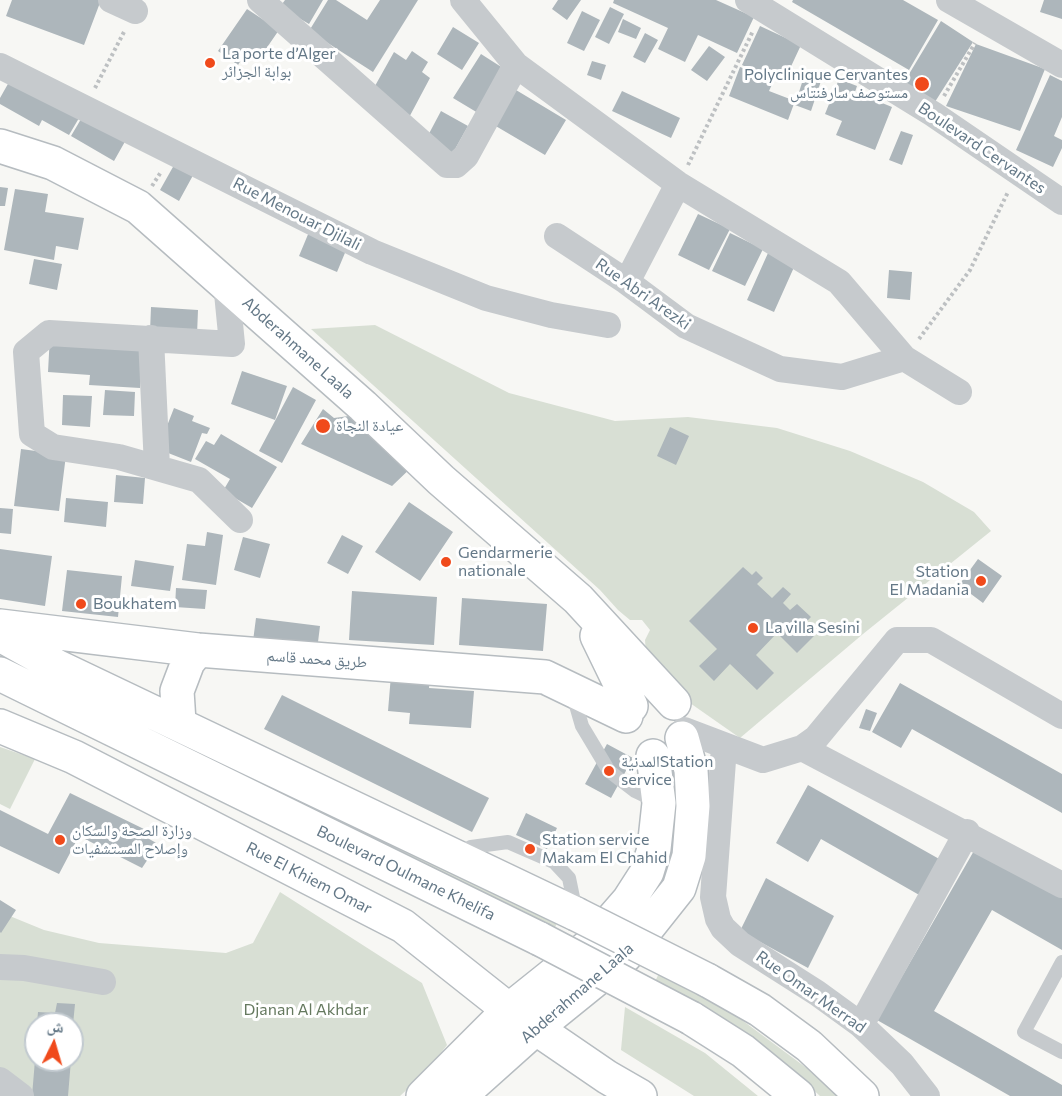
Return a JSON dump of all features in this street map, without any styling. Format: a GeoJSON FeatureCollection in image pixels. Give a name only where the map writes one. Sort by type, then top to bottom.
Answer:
{"type":"FeatureCollection","features":[{"type":"Feature","properties":{"kind":"main road","name":"Abderahmane Laala"},"geometry":{"type":"LineString","coordinates":[[8,147],[53,163],[138,207],[363,406],[441,480],[578,599],[680,723],[691,770],[693,806],[689,856],[679,888],[625,956],[536,1028],[460,1096]]}},
{"type":"Feature","properties":{"kind":"main road","name":"Abderahmane Laala"},"geometry":{"type":"LineString","coordinates":[[423,1096],[509,1010],[589,946],[628,900],[647,872],[654,849],[659,803],[653,756],[644,754],[629,742],[624,725],[628,711],[609,660],[578,599]]}},
{"type":"Feature","properties":{"kind":"main road"},"geometry":{"type":"LineString","coordinates":[[1,635],[56,666],[179,722],[455,855],[707,980],[760,1010],[809,1046],[862,1096]]}},
{"type":"Feature","properties":{"kind":"main road","name":"طريق محمد قاسم"},"geometry":{"type":"LineString","coordinates":[[1,635],[198,650],[558,684],[628,711]]}},
{"type":"Feature","properties":{"kind":"main road"},"geometry":{"type":"LineString","coordinates":[[179,722],[177,691],[188,662],[198,650]]}},
{"type":"Feature","properties":{"kind":"main road"},"geometry":{"type":"LineString","coordinates":[[558,684],[594,681],[609,660]]}},
{"type":"Feature","properties":{"kind":"main road"},"geometry":{"type":"LineString","coordinates":[[11,679],[74,757]]}},
{"type":"Feature","properties":{"kind":"main road","name":"Boulevard Oulmane Khelifa"},"geometry":{"type":"LineString","coordinates":[[11,679],[540,939],[691,1018],[743,1051],[798,1096]]}},
{"type":"Feature","properties":{"kind":"main road"},"geometry":{"type":"LineString","coordinates":[[628,711],[640,699],[652,696],[663,697],[680,723],[675,747],[665,754],[653,756]]}},
{"type":"Feature","properties":{"kind":"main road","name":"Rue El Khiem Omar"},"geometry":{"type":"LineString","coordinates":[[0,726],[74,757],[403,926],[509,1010],[595,1069],[640,1096]]}},
{"type":"Feature","properties":{"kind":"street"},"geometry":{"type":"LineString","coordinates":[[111,0],[135,11]]}},
{"type":"Feature","properties":{"kind":"street"},"geometry":{"type":"LineString","coordinates":[[260,0],[447,165],[456,165],[465,156],[516,65]]}},
{"type":"Feature","properties":{"kind":"street"},"geometry":{"type":"LineString","coordinates":[[463,0],[516,65],[678,184],[839,282],[904,358],[959,392]]}},
{"type":"Feature","properties":{"kind":"street"},"geometry":{"type":"LineString","coordinates":[[949,0],[987,24],[1062,65]]}},
{"type":"Feature","properties":{"kind":"street","name":"Boulevard Cervantes"},"geometry":{"type":"LineString","coordinates":[[756,5],[933,114],[1062,202]]}},
{"type":"Feature","properties":{"kind":"street","name":"Rue Menouar Djilali"},"geometry":{"type":"LineString","coordinates":[[0,66],[372,252],[486,298],[550,315],[608,325]]}},
{"type":"Feature","properties":{"kind":"street"},"geometry":{"type":"LineString","coordinates":[[627,282],[678,184]]}},
{"type":"Feature","properties":{"kind":"street","name":"Rue Abri Arezki"},"geometry":{"type":"LineString","coordinates":[[557,236],[627,282],[686,326],[780,369],[842,377],[904,358]]}},
{"type":"Feature","properties":{"kind":"street"},"geometry":{"type":"LineString","coordinates":[[226,283],[232,344],[49,333],[26,352],[32,434],[52,447],[119,457],[199,480],[240,520]]}},
{"type":"Feature","properties":{"kind":"street"},"geometry":{"type":"LineString","coordinates":[[151,338],[157,467]]}},
{"type":"Feature","properties":{"kind":"street"},"geometry":{"type":"LineString","coordinates":[[680,723],[724,747],[763,760],[802,748],[816,738],[897,640],[931,640],[1062,716]]}},
{"type":"Feature","properties":{"kind":"street","name":"Rue Omar Merrad"},"geometry":{"type":"LineString","coordinates":[[724,747],[713,897],[718,919],[723,928],[740,944],[861,1024],[902,1064],[927,1096]]}},
{"type":"Feature","properties":{"kind":"street"},"geometry":{"type":"LineString","coordinates":[[802,748],[966,832],[1062,885]]}},
{"type":"Feature","properties":{"kind":"street"},"geometry":{"type":"LineString","coordinates":[[861,1024],[966,832]]}},
{"type":"Feature","properties":{"kind":"street"},"geometry":{"type":"LineString","coordinates":[[0,967],[24,968],[103,982]]}},
{"type":"Feature","properties":{"kind":"street"},"geometry":{"type":"LineString","coordinates":[[0,1080],[21,1096]]}},
{"type":"Feature","properties":{"kind":"lane"},"geometry":{"type":"LineString","coordinates":[[558,684],[609,771],[635,791],[659,803]]}},
{"type":"Feature","properties":{"kind":"lane"},"geometry":{"type":"LineString","coordinates":[[1062,962],[1024,1032],[1062,1052]]}},
{"type":"Feature","properties":{"kind":"path"},"geometry":{"type":"LineString","coordinates":[[678,184],[756,5]]}},
{"type":"Feature","properties":{"kind":"path"},"geometry":{"type":"LineString","coordinates":[[85,107],[135,11]]}},
{"type":"Feature","properties":{"kind":"path"},"geometry":{"type":"LineString","coordinates":[[933,114],[987,24]]}},
{"type":"Feature","properties":{"kind":"path"},"geometry":{"type":"LineString","coordinates":[[138,207],[174,152]]}},
{"type":"Feature","properties":{"kind":"path"},"geometry":{"type":"LineString","coordinates":[[904,358],[970,270],[1017,173]]}},
{"type":"Feature","properties":{"kind":"green space"},"geometry":{"type":"Polygon","coordinates":[[[375,325],[509,393],[615,421],[688,417],[777,428],[850,451],[923,482],[974,512],[991,531],[863,634],[740,738],[680,696],[646,654],[645,640],[650,630],[642,620],[630,620],[618,610],[600,590],[311,329],[375,325]]]}},
{"type":"Feature","properties":{"kind":"green space"},"geometry":{"type":"Polygon","coordinates":[[[14,660],[557,923],[552,934],[12,668],[14,660]]]}},
{"type":"Feature","properties":{"kind":"green space"},"geometry":{"type":"Polygon","coordinates":[[[0,747],[35,759],[10,809],[0,804],[0,747]]]}},
{"type":"Feature","properties":{"kind":"green space","name":"Djanan Al Akhdar"},"geometry":{"type":"Polygon","coordinates":[[[280,892],[422,983],[447,1045],[428,1070],[400,1096],[0,1096],[0,912],[44,930],[99,943],[226,953],[253,943],[280,892]]]}},
{"type":"Feature","properties":{"kind":"green space"},"geometry":{"type":"Polygon","coordinates":[[[659,973],[731,1012],[812,1072],[837,1096],[820,1096],[806,1083],[654,984],[659,973]]]}},
{"type":"Feature","properties":{"kind":"green space"},"geometry":{"type":"Polygon","coordinates":[[[625,1007],[705,1053],[758,1096],[694,1096],[621,1050],[625,1007]]]}},
{"type":"Feature","properties":{"kind":"building"},"geometry":{"type":"Polygon","coordinates":[[[12,0],[101,0],[84,45],[6,16],[12,0]]]}},
{"type":"Feature","properties":{"kind":"building"},"geometry":{"type":"Polygon","coordinates":[[[285,0],[323,0],[309,24],[280,7],[285,0]]]}},
{"type":"Feature","properties":{"kind":"building"},"geometry":{"type":"Polygon","coordinates":[[[328,0],[336,0],[367,20],[380,0],[418,0],[373,72],[309,31],[328,0]]]}},
{"type":"Feature","properties":{"kind":"building"},"geometry":{"type":"Polygon","coordinates":[[[558,0],[581,0],[567,20],[552,9],[558,0]]]}},
{"type":"Feature","properties":{"kind":"building"},"geometry":{"type":"Polygon","coordinates":[[[614,0],[716,0],[754,17],[737,53],[698,35],[685,62],[658,49],[668,28],[613,3],[614,0]]]}},
{"type":"Feature","properties":{"kind":"building"},"geometry":{"type":"Polygon","coordinates":[[[793,0],[903,0],[938,20],[909,70],[792,2],[793,0]]]}},
{"type":"Feature","properties":{"kind":"building"},"geometry":{"type":"Polygon","coordinates":[[[1044,0],[1062,0],[1062,19],[1040,12],[1044,0]]]}},
{"type":"Feature","properties":{"kind":"building"},"geometry":{"type":"Polygon","coordinates":[[[610,7],[624,14],[609,44],[595,37],[610,7]]]}},
{"type":"Feature","properties":{"kind":"building"},"geometry":{"type":"Polygon","coordinates":[[[247,9],[279,30],[259,59],[247,51],[238,65],[218,51],[247,9]]]}},
{"type":"Feature","properties":{"kind":"building"},"geometry":{"type":"Polygon","coordinates":[[[582,11],[600,20],[584,51],[567,43],[582,11]]]}},
{"type":"Feature","properties":{"kind":"building"},"geometry":{"type":"Polygon","coordinates":[[[623,19],[641,28],[636,39],[618,32],[623,19]]]}},
{"type":"Feature","properties":{"kind":"building"},"geometry":{"type":"Polygon","coordinates":[[[941,21],[973,42],[933,105],[903,84],[941,21]]]}},
{"type":"Feature","properties":{"kind":"building"},"geometry":{"type":"Polygon","coordinates":[[[760,26],[801,45],[787,75],[776,70],[772,79],[742,65],[760,26]]]}},
{"type":"Feature","properties":{"kind":"building"},"geometry":{"type":"Polygon","coordinates":[[[453,27],[479,43],[462,70],[437,54],[453,27]]]}},
{"type":"Feature","properties":{"kind":"building"},"geometry":{"type":"Polygon","coordinates":[[[645,33],[658,40],[645,63],[633,57],[645,33]]]}},
{"type":"Feature","properties":{"kind":"building"},"geometry":{"type":"Polygon","coordinates":[[[976,44],[1045,69],[1020,131],[946,106],[976,44]]]}},
{"type":"Feature","properties":{"kind":"building"},"geometry":{"type":"Polygon","coordinates":[[[709,46],[725,57],[707,81],[691,70],[709,46]]]}},
{"type":"Feature","properties":{"kind":"building"},"geometry":{"type":"Polygon","coordinates":[[[412,51],[428,62],[422,72],[430,78],[405,125],[371,93],[394,52],[406,60],[412,51]]]}},
{"type":"Feature","properties":{"kind":"building"},"geometry":{"type":"Polygon","coordinates":[[[481,54],[506,70],[478,113],[453,98],[481,54]]]}},
{"type":"Feature","properties":{"kind":"building"},"geometry":{"type":"Polygon","coordinates":[[[592,61],[606,65],[601,80],[587,75],[592,61]]]}},
{"type":"Feature","properties":{"kind":"building"},"geometry":{"type":"Polygon","coordinates":[[[740,67],[774,80],[769,91],[795,101],[788,120],[729,96],[740,67]]]}},
{"type":"Feature","properties":{"kind":"building"},"geometry":{"type":"Polygon","coordinates":[[[805,73],[822,78],[811,111],[795,105],[805,73]]]}},
{"type":"Feature","properties":{"kind":"building"},"geometry":{"type":"Polygon","coordinates":[[[13,75],[82,113],[69,135],[42,120],[39,126],[0,104],[0,98],[13,75]]]}},
{"type":"Feature","properties":{"kind":"building"},"geometry":{"type":"Polygon","coordinates":[[[1050,75],[1062,81],[1062,117],[1054,136],[1062,140],[1062,148],[1053,167],[1016,150],[1050,75]]]}},
{"type":"Feature","properties":{"kind":"building"},"geometry":{"type":"Polygon","coordinates":[[[839,79],[857,86],[855,92],[892,107],[875,150],[836,135],[842,121],[825,114],[839,79]]]}},
{"type":"Feature","properties":{"kind":"building"},"geometry":{"type":"Polygon","coordinates":[[[516,90],[566,120],[545,155],[494,125],[516,90]]]}},
{"type":"Feature","properties":{"kind":"building"},"geometry":{"type":"Polygon","coordinates":[[[622,91],[680,118],[671,138],[612,111],[622,91]]]}},
{"type":"Feature","properties":{"kind":"building"},"geometry":{"type":"Polygon","coordinates":[[[441,111],[468,126],[449,160],[424,143],[441,111]]]}},
{"type":"Feature","properties":{"kind":"building"},"geometry":{"type":"Polygon","coordinates":[[[84,114],[127,138],[114,161],[71,136],[84,114]]]}},
{"type":"Feature","properties":{"kind":"building"},"geometry":{"type":"Polygon","coordinates":[[[901,131],[913,135],[902,165],[889,160],[901,131]]]}},
{"type":"Feature","properties":{"kind":"building"},"geometry":{"type":"Polygon","coordinates":[[[178,158],[197,168],[179,201],[160,190],[178,158]]]}},
{"type":"Feature","properties":{"kind":"building"},"geometry":{"type":"Polygon","coordinates":[[[0,187],[8,188],[5,206],[0,206],[0,187]]]}},
{"type":"Feature","properties":{"kind":"building"},"geometry":{"type":"Polygon","coordinates":[[[15,189],[48,194],[45,212],[84,218],[78,250],[56,246],[54,260],[4,250],[15,189]]]}},
{"type":"Feature","properties":{"kind":"building"},"geometry":{"type":"Polygon","coordinates":[[[698,214],[730,229],[709,270],[678,255],[698,214]]]}},
{"type":"Feature","properties":{"kind":"building"},"geometry":{"type":"Polygon","coordinates":[[[309,232],[347,248],[337,272],[299,256],[309,232]]]}},
{"type":"Feature","properties":{"kind":"building"},"geometry":{"type":"Polygon","coordinates":[[[730,233],[763,249],[745,286],[712,271],[730,233]]]}},
{"type":"Feature","properties":{"kind":"building"},"geometry":{"type":"Polygon","coordinates":[[[768,253],[795,265],[774,312],[747,300],[768,253]]]}},
{"type":"Feature","properties":{"kind":"building"},"geometry":{"type":"Polygon","coordinates":[[[34,259],[62,264],[57,290],[29,284],[34,259]]]}},
{"type":"Feature","properties":{"kind":"building"},"geometry":{"type":"Polygon","coordinates":[[[889,270],[912,272],[910,300],[887,298],[889,270]]]}},
{"type":"Feature","properties":{"kind":"building"},"geometry":{"type":"Polygon","coordinates":[[[151,307],[198,310],[197,335],[150,332],[151,307]]]}},
{"type":"Feature","properties":{"kind":"building"},"geometry":{"type":"Polygon","coordinates":[[[50,335],[142,341],[140,388],[89,385],[90,375],[48,372],[50,335]]]}},
{"type":"Feature","properties":{"kind":"building"},"geometry":{"type":"Polygon","coordinates":[[[242,371],[287,386],[275,420],[231,404],[242,371]]]}},
{"type":"Feature","properties":{"kind":"building"},"geometry":{"type":"Polygon","coordinates":[[[293,387],[316,400],[282,463],[259,451],[293,387]]]}},
{"type":"Feature","properties":{"kind":"building"},"geometry":{"type":"Polygon","coordinates":[[[105,390],[135,392],[134,416],[103,415],[105,390]]]}},
{"type":"Feature","properties":{"kind":"building"},"geometry":{"type":"Polygon","coordinates":[[[63,395],[92,396],[90,427],[62,425],[63,395]]]}},
{"type":"Feature","properties":{"kind":"building"},"geometry":{"type":"Polygon","coordinates":[[[174,408],[194,416],[192,421],[210,428],[207,434],[202,433],[191,462],[158,449],[174,408]]]}},
{"type":"Feature","properties":{"kind":"building"},"geometry":{"type":"Polygon","coordinates":[[[323,409],[334,418],[349,416],[415,464],[392,486],[301,444],[323,409]]]}},
{"type":"Feature","properties":{"kind":"building"},"geometry":{"type":"Polygon","coordinates":[[[670,427],[689,436],[676,465],[657,456],[670,427]]]}},
{"type":"Feature","properties":{"kind":"building"},"geometry":{"type":"Polygon","coordinates":[[[221,434],[277,467],[252,508],[223,491],[230,479],[195,459],[206,441],[214,445],[221,434]]]}},
{"type":"Feature","properties":{"kind":"building"},"geometry":{"type":"Polygon","coordinates":[[[21,449],[66,455],[59,511],[14,506],[21,449]]]}},
{"type":"Feature","properties":{"kind":"building"},"geometry":{"type":"Polygon","coordinates":[[[116,475],[145,478],[143,504],[114,502],[116,475]]]}},
{"type":"Feature","properties":{"kind":"building"},"geometry":{"type":"Polygon","coordinates":[[[66,498],[108,502],[106,527],[64,522],[66,498]]]}},
{"type":"Feature","properties":{"kind":"building"},"geometry":{"type":"Polygon","coordinates":[[[409,502],[453,532],[420,581],[375,552],[409,502]]]}},
{"type":"Feature","properties":{"kind":"building"},"geometry":{"type":"Polygon","coordinates":[[[0,508],[13,509],[11,534],[0,533],[0,508]]]}},
{"type":"Feature","properties":{"kind":"building"},"geometry":{"type":"Polygon","coordinates":[[[207,532],[223,535],[216,585],[182,580],[187,544],[205,546],[207,532]]]}},
{"type":"Feature","properties":{"kind":"building"},"geometry":{"type":"Polygon","coordinates":[[[342,535],[363,546],[348,574],[327,563],[342,535]]]}},
{"type":"Feature","properties":{"kind":"building"},"geometry":{"type":"Polygon","coordinates":[[[243,537],[270,544],[260,578],[234,570],[243,537]]]}},
{"type":"Feature","properties":{"kind":"building"},"geometry":{"type":"Polygon","coordinates":[[[0,549],[52,556],[45,606],[0,599],[0,549]]]}},
{"type":"Feature","properties":{"kind":"building","name":"Station El Madania"},"geometry":{"type":"Polygon","coordinates":[[[978,559],[1002,576],[983,603],[959,585],[978,559]]]}},
{"type":"Feature","properties":{"kind":"building"},"geometry":{"type":"Polygon","coordinates":[[[135,560],[174,566],[170,591],[131,586],[135,560]]]}},
{"type":"Feature","properties":{"kind":"building","name":"La villa Sesini"},"geometry":{"type":"Polygon","coordinates":[[[743,567],[752,575],[756,571],[763,578],[757,584],[772,598],[783,587],[791,594],[783,603],[790,610],[797,604],[811,617],[805,623],[816,634],[797,653],[777,633],[756,655],[774,673],[757,690],[730,664],[714,681],[699,666],[717,649],[689,621],[743,567]]]}},
{"type":"Feature","properties":{"kind":"building"},"geometry":{"type":"Polygon","coordinates":[[[67,570],[122,576],[118,617],[62,611],[67,570]]]}},
{"type":"Feature","properties":{"kind":"building"},"geometry":{"type":"Polygon","coordinates":[[[176,588],[207,590],[205,609],[175,607],[176,588]]]}},
{"type":"Feature","properties":{"kind":"building"},"geometry":{"type":"Polygon","coordinates":[[[352,591],[437,597],[434,645],[349,640],[352,591]]]}},
{"type":"Feature","properties":{"kind":"building"},"geometry":{"type":"Polygon","coordinates":[[[462,598],[547,604],[543,651],[459,645],[462,598]]]}},
{"type":"Feature","properties":{"kind":"building"},"geometry":{"type":"Polygon","coordinates":[[[256,618],[320,626],[317,650],[253,641],[256,618]]]}},
{"type":"Feature","properties":{"kind":"building"},"geometry":{"type":"Polygon","coordinates":[[[391,675],[430,678],[429,688],[474,691],[471,728],[409,724],[410,713],[388,711],[391,675]]]}},
{"type":"Feature","properties":{"kind":"building"},"geometry":{"type":"Polygon","coordinates":[[[900,683],[1062,774],[1062,813],[912,729],[901,748],[872,732],[900,683]]]}},
{"type":"Feature","properties":{"kind":"building"},"geometry":{"type":"Polygon","coordinates":[[[282,695],[489,798],[472,832],[264,729],[282,695]]]}},
{"type":"Feature","properties":{"kind":"building"},"geometry":{"type":"Polygon","coordinates":[[[866,709],[877,713],[870,731],[859,728],[866,709]]]}},
{"type":"Feature","properties":{"kind":"building"},"geometry":{"type":"Polygon","coordinates":[[[607,744],[633,758],[611,798],[585,784],[607,744]]]}},
{"type":"Feature","properties":{"kind":"building"},"geometry":{"type":"Polygon","coordinates":[[[808,785],[941,860],[921,896],[821,839],[808,862],[776,843],[808,785]]]}},
{"type":"Feature","properties":{"kind":"building"},"geometry":{"type":"Polygon","coordinates":[[[70,793],[146,830],[144,836],[158,844],[142,868],[79,836],[59,874],[0,846],[0,810],[48,834],[70,793]]]}},
{"type":"Feature","properties":{"kind":"building"},"geometry":{"type":"Polygon","coordinates":[[[526,813],[557,828],[547,849],[516,835],[526,813]]]}},
{"type":"Feature","properties":{"kind":"building"},"geometry":{"type":"Polygon","coordinates":[[[975,849],[1062,898],[1062,950],[992,910],[934,1011],[1062,1085],[1062,1096],[1010,1096],[877,1020],[975,849]]]}},
{"type":"Feature","properties":{"kind":"building"},"geometry":{"type":"Polygon","coordinates":[[[766,878],[834,916],[808,968],[740,931],[766,878]]]}},
{"type":"Feature","properties":{"kind":"building"},"geometry":{"type":"Polygon","coordinates":[[[0,900],[16,910],[1,933],[0,932],[0,900]]]}},
{"type":"Feature","properties":{"kind":"building"},"geometry":{"type":"Polygon","coordinates":[[[57,1003],[75,1004],[74,1012],[55,1012],[57,1003]]]}},
{"type":"Feature","properties":{"kind":"building"},"geometry":{"type":"Polygon","coordinates":[[[34,1072],[70,1072],[68,1096],[32,1096],[34,1072]]]}},
{"type":"Feature","properties":{"kind":"place","name":"La porte d’Alger بوابة الجزائر"},"geometry":{"type":"Point","coordinates":[210,63]}},
{"type":"Feature","properties":{"kind":"place","name":"Polyclinique Cervantes مستوصف سارفنتاس"},"geometry":{"type":"Point","coordinates":[922,84]}},
{"type":"Feature","properties":{"kind":"place","name":"عيادة النجاة"},"geometry":{"type":"Point","coordinates":[323,426]}},
{"type":"Feature","properties":{"kind":"place","name":"Gendarmerie nationale"},"geometry":{"type":"Point","coordinates":[446,562]}},
{"type":"Feature","properties":{"kind":"place","name":"Station El Madania"},"geometry":{"type":"Point","coordinates":[981,581]}},
{"type":"Feature","properties":{"kind":"place","name":"Boukhatem"},"geometry":{"type":"Point","coordinates":[81,604]}},
{"type":"Feature","properties":{"kind":"place","name":"La villa Sesini"},"geometry":{"type":"Point","coordinates":[753,628]}},
{"type":"Feature","properties":{"kind":"place","name":"المدنيةStation service"},"geometry":{"type":"Point","coordinates":[609,771]}},
{"type":"Feature","properties":{"kind":"place","name":"وزارة الصحة والسكان وإصلاح المستشفيات"},"geometry":{"type":"Point","coordinates":[60,840]}},
{"type":"Feature","properties":{"kind":"place","name":"Station service Makam El Chahid"},"geometry":{"type":"Point","coordinates":[530,849]}}]}
